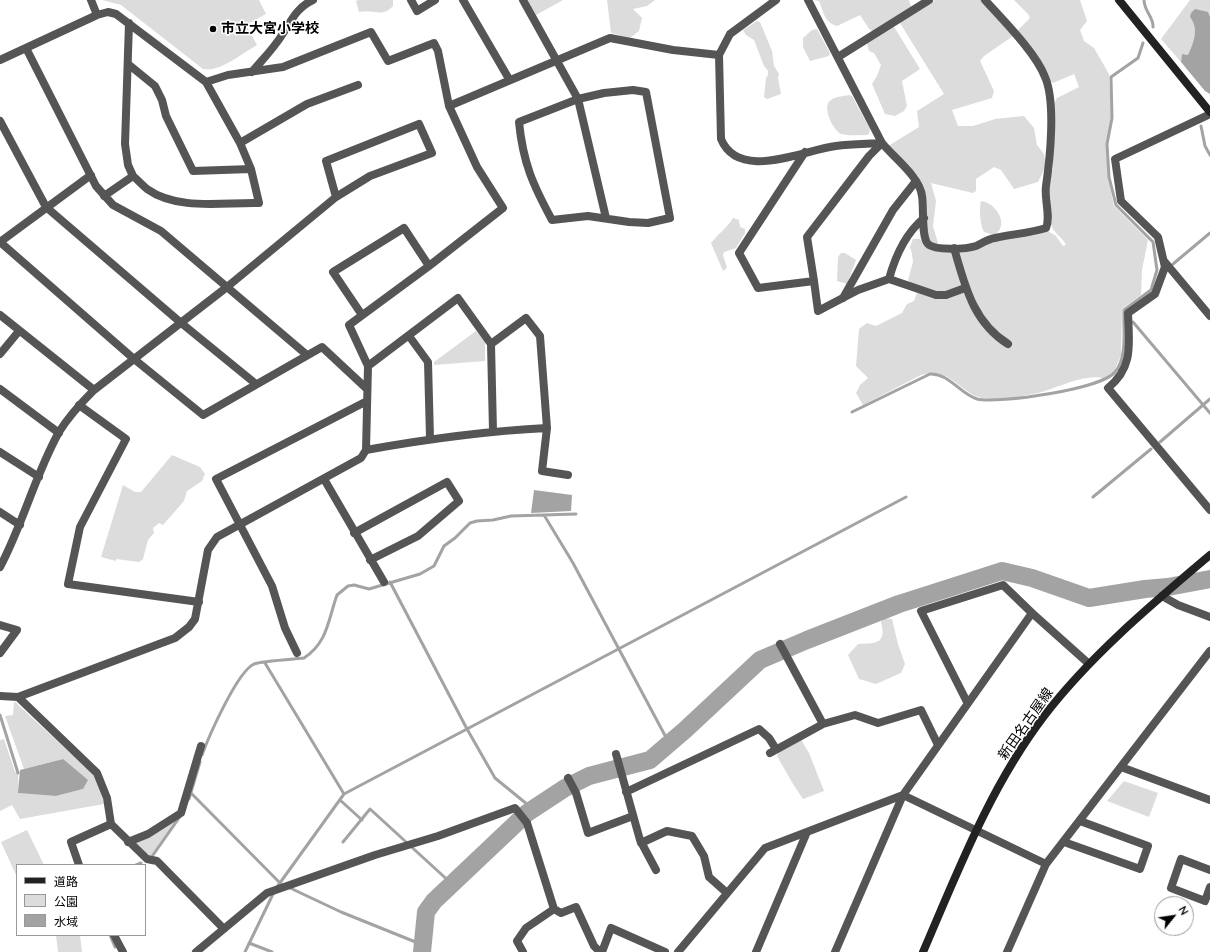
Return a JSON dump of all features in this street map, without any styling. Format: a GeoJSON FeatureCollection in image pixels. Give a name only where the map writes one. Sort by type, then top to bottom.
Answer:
{"type":"FeatureCollection","features":[{"type":"Feature","properties":{"kind":"main road"},"geometry":{"type":"LineString","coordinates":[[1118,0],[1210,113]]}},
{"type":"Feature","properties":{"kind":"main road","name":"新田名古屋線"},"geometry":{"type":"LineString","coordinates":[[923,952],[976,829],[1005,776],[1043,717],[1088,664],[1163,594],[1210,555]]}},
{"type":"Feature","properties":{"kind":"street"},"geometry":{"type":"LineString","coordinates":[[91,0],[97,15]]}},
{"type":"Feature","properties":{"kind":"street"},"geometry":{"type":"LineString","coordinates":[[252,72],[282,36],[292,17],[302,7],[313,0]]}},
{"type":"Feature","properties":{"kind":"street"},"geometry":{"type":"LineString","coordinates":[[410,0],[417,11],[435,0]]}},
{"type":"Feature","properties":{"kind":"street"},"geometry":{"type":"LineString","coordinates":[[464,0],[509,79]]}},
{"type":"Feature","properties":{"kind":"street"},"geometry":{"type":"LineString","coordinates":[[523,0],[578,99],[606,218]]}},
{"type":"Feature","properties":{"kind":"street"},"geometry":{"type":"LineString","coordinates":[[776,0],[730,34],[719,55],[721,139],[724,148],[745,161],[770,162],[804,152],[836,146],[882,143]]}},
{"type":"Feature","properties":{"kind":"street"},"geometry":{"type":"LineString","coordinates":[[808,0],[882,143],[894,158],[907,169],[922,193],[924,236],[928,244],[934,248],[967,248],[996,238],[1033,232],[1046,228],[1049,222],[1045,197],[1051,151],[1049,98],[1046,77],[1015,34],[985,0]]}},
{"type":"Feature","properties":{"kind":"street"},"geometry":{"type":"LineString","coordinates":[[838,57],[929,0]]}},
{"type":"Feature","properties":{"kind":"street"},"geometry":{"type":"LineString","coordinates":[[0,60],[97,15],[108,12],[116,14],[206,82],[240,143],[251,169],[259,203],[191,204],[180,202],[161,196],[147,189],[134,176],[128,165],[125,144],[129,24]]}},
{"type":"Feature","properties":{"kind":"street"},"geometry":{"type":"LineString","coordinates":[[0,696],[18,698],[175,638],[190,626],[195,619],[208,550],[217,537],[361,458],[366,450],[368,366],[348,325],[429,266],[503,208],[477,167],[450,106],[438,51],[434,43],[388,61],[371,32],[283,67],[228,75],[206,82]]}},
{"type":"Feature","properties":{"kind":"street"},"geometry":{"type":"LineString","coordinates":[[450,106],[509,79],[610,38],[673,50],[719,55]]}},
{"type":"Feature","properties":{"kind":"street"},"geometry":{"type":"LineString","coordinates":[[26,48],[96,186],[104,196],[124,213],[161,231],[306,355]]}},
{"type":"Feature","properties":{"kind":"street"},"geometry":{"type":"LineString","coordinates":[[128,64],[155,86],[162,100],[166,116],[193,171],[251,169]]}},
{"type":"Feature","properties":{"kind":"street"},"geometry":{"type":"LineString","coordinates":[[240,143],[307,104],[358,85]]}},
{"type":"Feature","properties":{"kind":"street"},"geometry":{"type":"LineString","coordinates":[[633,90],[646,92],[670,218],[648,222],[629,222],[588,216],[552,220],[534,188],[522,150],[519,122],[578,99],[633,90]]}},
{"type":"Feature","properties":{"kind":"street"},"geometry":{"type":"LineString","coordinates":[[1210,113],[1115,159],[1120,201],[1158,237],[1165,267],[1155,294],[1128,312],[1129,356],[1124,369],[1115,382],[1108,388],[1210,510]]}},
{"type":"Feature","properties":{"kind":"street"},"geometry":{"type":"LineString","coordinates":[[0,121],[46,207],[180,322],[256,384]]}},
{"type":"Feature","properties":{"kind":"street"},"geometry":{"type":"LineString","coordinates":[[0,567],[20,525],[39,477],[59,433],[79,405],[94,390],[227,287],[336,197],[370,176],[432,153],[419,124],[326,161],[336,197]]}},
{"type":"Feature","properties":{"kind":"street"},"geometry":{"type":"LineString","coordinates":[[882,143],[868,156],[807,237],[818,311],[858,290],[889,279],[936,295],[946,295],[966,288]]}},
{"type":"Feature","properties":{"kind":"street"},"geometry":{"type":"LineString","coordinates":[[804,152],[739,253],[758,288],[814,281]]}},
{"type":"Feature","properties":{"kind":"street"},"geometry":{"type":"LineString","coordinates":[[91,175],[0,242],[134,359],[203,415],[322,347],[367,389]]}},
{"type":"Feature","properties":{"kind":"street"},"geometry":{"type":"LineString","coordinates":[[104,196],[134,176]]}},
{"type":"Feature","properties":{"kind":"street"},"geometry":{"type":"LineString","coordinates":[[843,298],[893,210],[916,182]]}},
{"type":"Feature","properties":{"kind":"street"},"geometry":{"type":"LineString","coordinates":[[889,279],[893,264],[900,251],[917,224],[924,218]]}},
{"type":"Feature","properties":{"kind":"street"},"geometry":{"type":"LineString","coordinates":[[362,315],[333,272],[404,228],[429,266]]}},
{"type":"Feature","properties":{"kind":"street"},"geometry":{"type":"LineString","coordinates":[[954,248],[966,288],[987,328],[1008,344]]}},
{"type":"Feature","properties":{"kind":"street"},"geometry":{"type":"LineString","coordinates":[[1164,261],[1210,316]]}},
{"type":"Feature","properties":{"kind":"street"},"geometry":{"type":"LineString","coordinates":[[368,366],[458,298],[490,344],[493,431]]}},
{"type":"Feature","properties":{"kind":"street"},"geometry":{"type":"LineString","coordinates":[[0,315],[94,390]]}},
{"type":"Feature","properties":{"kind":"street"},"geometry":{"type":"LineString","coordinates":[[490,344],[526,318],[540,336],[547,428],[542,471],[568,475]]}},
{"type":"Feature","properties":{"kind":"street"},"geometry":{"type":"LineString","coordinates":[[0,354],[19,331]]}},
{"type":"Feature","properties":{"kind":"street"},"geometry":{"type":"LineString","coordinates":[[409,336],[428,362],[430,438]]}},
{"type":"Feature","properties":{"kind":"street"},"geometry":{"type":"LineString","coordinates":[[0,389],[59,433]]}},
{"type":"Feature","properties":{"kind":"street"},"geometry":{"type":"LineString","coordinates":[[297,653],[285,628],[272,586],[216,478],[367,401]]}},
{"type":"Feature","properties":{"kind":"street"},"geometry":{"type":"LineString","coordinates":[[79,405],[126,439],[80,527],[68,584],[199,602]]}},
{"type":"Feature","properties":{"kind":"street"},"geometry":{"type":"LineString","coordinates":[[366,450],[430,438],[493,431],[547,428]]}},
{"type":"Feature","properties":{"kind":"street"},"geometry":{"type":"LineString","coordinates":[[0,452],[39,477]]}},
{"type":"Feature","properties":{"kind":"street"},"geometry":{"type":"LineString","coordinates":[[324,479],[354,534],[384,582]]}},
{"type":"Feature","properties":{"kind":"street"},"geometry":{"type":"LineString","coordinates":[[354,534],[447,482],[459,501],[418,536],[370,560]]}},
{"type":"Feature","properties":{"kind":"street"},"geometry":{"type":"LineString","coordinates":[[0,512],[20,525]]}},
{"type":"Feature","properties":{"kind":"street"},"geometry":{"type":"LineString","coordinates":[[967,702],[921,611],[1003,585],[1088,664]]}},
{"type":"Feature","properties":{"kind":"street"},"geometry":{"type":"LineString","coordinates":[[1163,594],[1178,605],[1210,617]]}},
{"type":"Feature","properties":{"kind":"street"},"geometry":{"type":"LineString","coordinates":[[835,952],[903,795],[967,702],[1032,613]]}},
{"type":"Feature","properties":{"kind":"street"},"geometry":{"type":"LineString","coordinates":[[0,625],[17,630],[0,653]]}},
{"type":"Feature","properties":{"kind":"street"},"geometry":{"type":"LineString","coordinates":[[780,644],[823,724]]}},
{"type":"Feature","properties":{"kind":"street"},"geometry":{"type":"LineString","coordinates":[[1007,952],[1046,864],[1210,651]]}},
{"type":"Feature","properties":{"kind":"street"},"geometry":{"type":"LineString","coordinates":[[18,698],[97,773],[107,798],[111,824],[147,860],[156,861],[224,929]]}},
{"type":"Feature","properties":{"kind":"street"},"geometry":{"type":"LineString","coordinates":[[626,792],[759,729],[769,738],[773,751],[823,724],[855,715],[878,723],[921,710],[938,745]]}},
{"type":"Feature","properties":{"kind":"street"},"geometry":{"type":"LineString","coordinates":[[128,842],[148,834],[184,815],[201,746]]}},
{"type":"Feature","properties":{"kind":"street"},"geometry":{"type":"LineString","coordinates":[[616,754],[642,843],[656,870]]}},
{"type":"Feature","properties":{"kind":"street"},"geometry":{"type":"LineString","coordinates":[[1121,767],[1210,800]]}},
{"type":"Feature","properties":{"kind":"street"},"geometry":{"type":"LineString","coordinates":[[568,778],[576,793],[588,833],[633,816]]}},
{"type":"Feature","properties":{"kind":"street"},"geometry":{"type":"LineString","coordinates":[[678,952],[765,848],[903,795],[1046,864]]}},
{"type":"Feature","properties":{"kind":"street"},"geometry":{"type":"LineString","coordinates":[[196,952],[267,893],[375,855],[438,836],[515,808],[527,823],[554,909],[561,913],[576,907],[594,946],[601,952],[611,928],[665,952]]}},
{"type":"Feature","properties":{"kind":"street"},"geometry":{"type":"LineString","coordinates":[[1064,842],[1140,869],[1148,846],[1080,821]]}},
{"type":"Feature","properties":{"kind":"street"},"geometry":{"type":"LineString","coordinates":[[79,864],[71,842],[111,824]]}},
{"type":"Feature","properties":{"kind":"street"},"geometry":{"type":"LineString","coordinates":[[642,843],[667,831],[692,836],[704,856],[708,877],[727,893]]}},
{"type":"Feature","properties":{"kind":"street"},"geometry":{"type":"LineString","coordinates":[[756,952],[807,832]]}},
{"type":"Feature","properties":{"kind":"street"},"geometry":{"type":"LineString","coordinates":[[1210,870],[1181,859],[1171,888],[1205,901],[1210,887]]}},
{"type":"Feature","properties":{"kind":"street"},"geometry":{"type":"LineString","coordinates":[[146,865],[156,861]]}},
{"type":"Feature","properties":{"kind":"street"},"geometry":{"type":"LineString","coordinates":[[523,952],[517,942],[526,928],[554,909]]}},
{"type":"Feature","properties":{"kind":"street"},"geometry":{"type":"LineString","coordinates":[[115,936],[123,952]]}},
{"type":"Feature","properties":{"kind":"green space","name":"市立大宮小学校"},"geometry":{"type":"Polygon","coordinates":[[[102,0],[259,0],[266,14],[246,25],[257,45],[224,65],[217,68],[203,69],[121,5],[102,0]]]}},
{"type":"Feature","properties":{"kind":"green space"},"geometry":{"type":"Polygon","coordinates":[[[393,0],[393,6],[385,12],[359,12],[356,1],[393,0]]]}},
{"type":"Feature","properties":{"kind":"green space"},"geometry":{"type":"Polygon","coordinates":[[[528,0],[563,0],[536,15],[528,0]]]}},
{"type":"Feature","properties":{"kind":"green space"},"geometry":{"type":"Polygon","coordinates":[[[607,0],[655,0],[647,6],[633,9],[642,18],[639,31],[630,38],[611,33],[607,0]]]}},
{"type":"Feature","properties":{"kind":"green space"},"geometry":{"type":"Polygon","coordinates":[[[813,0],[909,0],[911,7],[873,31],[870,30],[860,15],[837,26],[829,22],[819,1],[813,0]]]}},
{"type":"Feature","properties":{"kind":"green space"},"geometry":{"type":"Polygon","coordinates":[[[935,0],[981,0],[1013,36],[984,56],[980,61],[994,91],[992,98],[952,110],[958,126],[973,126],[995,119],[1024,116],[1034,128],[1037,145],[1044,154],[1046,166],[1038,182],[1014,189],[1001,170],[994,167],[976,179],[976,191],[973,193],[931,183],[936,201],[933,226],[938,243],[935,246],[927,237],[925,193],[888,146],[919,127],[917,111],[944,94],[900,23],[902,19],[935,0]]]}},
{"type":"Feature","properties":{"kind":"green space"},"geometry":{"type":"Polygon","coordinates":[[[1014,0],[1080,0],[1087,21],[1080,30],[1084,41],[1094,48],[1109,74],[1111,117],[1106,144],[1108,177],[1114,206],[1148,240],[1142,270],[1141,295],[1122,309],[1121,355],[1114,372],[1104,378],[1097,377],[1082,379],[1030,395],[1002,399],[978,397],[971,394],[946,376],[929,373],[921,375],[863,405],[856,393],[860,385],[868,378],[856,366],[859,329],[867,323],[876,326],[902,313],[907,304],[914,301],[917,292],[964,291],[995,332],[969,293],[957,251],[1046,230],[1056,236],[1063,246],[1066,245],[1052,227],[1048,205],[1053,168],[1053,106],[1057,98],[1079,87],[1074,74],[1053,83],[1050,81],[1018,34],[1018,30],[1030,18],[1014,0]]]}},
{"type":"Feature","properties":{"kind":"green space"},"geometry":{"type":"Polygon","coordinates":[[[1190,0],[1210,0],[1210,17],[1208,12],[1190,17],[1193,22],[1195,36],[1188,55],[1182,54],[1181,62],[1161,39],[1190,0]]]}},
{"type":"Feature","properties":{"kind":"green space"},"geometry":{"type":"Polygon","coordinates":[[[757,21],[760,22],[772,51],[774,66],[779,74],[778,78],[781,94],[767,99],[764,97],[768,71],[764,66],[754,40],[746,35],[743,30],[757,21]]]}},
{"type":"Feature","properties":{"kind":"green space"},"geometry":{"type":"Polygon","coordinates":[[[893,25],[920,69],[902,81],[907,106],[904,111],[895,116],[885,114],[872,84],[881,65],[874,53],[869,51],[867,44],[869,41],[893,25]]]}},
{"type":"Feature","properties":{"kind":"green space"},"geometry":{"type":"Polygon","coordinates":[[[817,29],[830,53],[829,56],[810,61],[803,47],[803,38],[812,30],[817,29]]]}},
{"type":"Feature","properties":{"kind":"green space"},"geometry":{"type":"Polygon","coordinates":[[[849,95],[852,96],[870,129],[869,134],[841,134],[829,118],[827,107],[828,103],[835,98],[849,95]]]}},
{"type":"Feature","properties":{"kind":"green space"},"geometry":{"type":"Polygon","coordinates":[[[981,201],[991,205],[996,210],[1001,220],[999,231],[994,235],[984,232],[980,217],[981,201]]]}},
{"type":"Feature","properties":{"kind":"green space"},"geometry":{"type":"Polygon","coordinates":[[[733,218],[739,220],[740,227],[745,229],[745,233],[736,248],[724,252],[723,255],[727,268],[723,271],[711,243],[733,218]]]}},
{"type":"Feature","properties":{"kind":"green space"},"geometry":{"type":"Polygon","coordinates":[[[913,239],[920,239],[933,251],[952,251],[963,287],[944,293],[912,284],[908,280],[913,262],[910,247],[913,239]]]}},
{"type":"Feature","properties":{"kind":"green space"},"geometry":{"type":"Polygon","coordinates":[[[841,253],[845,253],[856,260],[847,284],[837,281],[838,257],[841,253]]]}},
{"type":"Feature","properties":{"kind":"green space"},"geometry":{"type":"Polygon","coordinates":[[[476,331],[485,341],[485,361],[434,365],[434,362],[476,331]]]}},
{"type":"Feature","properties":{"kind":"green space"},"geometry":{"type":"Polygon","coordinates":[[[172,455],[200,467],[205,474],[202,481],[187,491],[184,501],[163,525],[159,523],[153,528],[154,533],[148,540],[143,559],[139,562],[116,559],[116,561],[101,557],[123,485],[135,492],[141,492],[172,455]]]}},
{"type":"Feature","properties":{"kind":"green space"},"geometry":{"type":"Polygon","coordinates":[[[883,618],[892,619],[905,664],[901,673],[876,684],[859,679],[848,655],[858,644],[874,643],[881,639],[881,622],[883,618]]]}},
{"type":"Feature","properties":{"kind":"green space"},"geometry":{"type":"Polygon","coordinates":[[[14,701],[95,776],[104,804],[20,819],[12,805],[0,811],[0,740],[4,739],[15,772],[18,773],[19,793],[56,796],[83,789],[63,759],[24,769],[5,716],[13,715],[14,701]]]}},
{"type":"Feature","properties":{"kind":"green space"},"geometry":{"type":"Polygon","coordinates":[[[800,738],[809,753],[824,791],[803,799],[777,756],[779,749],[800,738]]]}},
{"type":"Feature","properties":{"kind":"green space"},"geometry":{"type":"Polygon","coordinates":[[[1124,781],[1158,793],[1149,817],[1107,801],[1124,781]]]}},
{"type":"Feature","properties":{"kind":"green space"},"geometry":{"type":"Polygon","coordinates":[[[180,817],[153,857],[151,857],[134,842],[180,817]]]}},
{"type":"Feature","properties":{"kind":"green space"},"geometry":{"type":"Polygon","coordinates":[[[27,830],[44,864],[16,864],[16,875],[1,842],[27,830]]]}},
{"type":"Feature","properties":{"kind":"green space"},"geometry":{"type":"Polygon","coordinates":[[[56,936],[80,936],[82,952],[58,952],[56,936]]]}},
{"type":"Feature","properties":{"kind":"water"},"geometry":{"type":"Polygon","coordinates":[[[1195,9],[1208,12],[1210,17],[1210,94],[1205,91],[1181,62],[1182,54],[1188,55],[1194,40],[1195,31],[1190,17],[1191,13],[1195,9]]]}},
{"type":"Feature","properties":{"kind":"water"},"geometry":{"type":"Polygon","coordinates":[[[534,490],[572,495],[571,511],[531,513],[534,490]]]}},
{"type":"Feature","properties":{"kind":"water"},"geometry":{"type":"Polygon","coordinates":[[[63,759],[88,780],[83,789],[56,796],[18,793],[20,770],[63,759]]]}},
{"type":"Feature","properties":{"kind":"waterway"},"geometry":{"type":"LineString","coordinates":[[1144,0],[1144,4],[1152,21],[1153,27]]}},
{"type":"Feature","properties":{"kind":"waterway"},"geometry":{"type":"LineString","coordinates":[[852,412],[930,374],[949,380],[965,393],[977,399],[988,400],[1049,394],[1091,384],[1106,378],[1115,372],[1122,359],[1124,342],[1124,310],[1151,290],[1157,270],[1153,242],[1116,205],[1109,177],[1107,144],[1112,118],[1111,77],[1138,58],[1143,43]]}},
{"type":"Feature","properties":{"kind":"waterway"},"geometry":{"type":"LineString","coordinates":[[1201,126],[1205,146],[1210,155]]}},
{"type":"Feature","properties":{"kind":"waterway"},"geometry":{"type":"LineString","coordinates":[[1173,264],[1210,233]]}},
{"type":"Feature","properties":{"kind":"waterway"},"geometry":{"type":"LineString","coordinates":[[1133,322],[1210,413]]}},
{"type":"Feature","properties":{"kind":"waterway"},"geometry":{"type":"LineString","coordinates":[[1160,442],[1210,399]]}},
{"type":"Feature","properties":{"kind":"waterway"},"geometry":{"type":"LineString","coordinates":[[1093,497],[1151,449]]}},
{"type":"Feature","properties":{"kind":"waterway"},"geometry":{"type":"LineString","coordinates":[[277,887],[344,794],[906,497]]}},
{"type":"Feature","properties":{"kind":"waterway"},"geometry":{"type":"LineString","coordinates":[[202,755],[224,705],[247,669],[258,663],[304,658],[312,652],[323,638],[337,595],[348,586],[354,585],[369,589],[420,574],[434,566],[444,546],[455,538],[470,523],[511,516],[576,514]]}},
{"type":"Feature","properties":{"kind":"waterway"},"geometry":{"type":"LineString","coordinates":[[544,515],[573,563],[669,743]]}},
{"type":"Feature","properties":{"kind":"waterway"},"geometry":{"type":"LineString","coordinates":[[422,952],[426,912],[434,901],[527,813],[565,788],[589,776],[650,760],[685,730],[760,660],[899,604],[1002,571],[1032,578],[1089,598],[1168,587],[1210,579]]}},
{"type":"Feature","properties":{"kind":"waterway"},"geometry":{"type":"LineString","coordinates":[[390,582],[467,729],[495,778],[533,809]]}},
{"type":"Feature","properties":{"kind":"waterway"},"geometry":{"type":"LineString","coordinates":[[265,663],[344,794]]}},
{"type":"Feature","properties":{"kind":"waterway"},"geometry":{"type":"LineString","coordinates":[[0,715],[18,773]]}},
{"type":"Feature","properties":{"kind":"waterway"},"geometry":{"type":"LineString","coordinates":[[189,799],[200,762]]}},
{"type":"Feature","properties":{"kind":"waterway"},"geometry":{"type":"LineString","coordinates":[[191,793],[281,884]]}},
{"type":"Feature","properties":{"kind":"waterway"},"geometry":{"type":"LineString","coordinates":[[340,800],[362,820]]}},
{"type":"Feature","properties":{"kind":"waterway"},"geometry":{"type":"LineString","coordinates":[[343,842],[370,809],[452,884]]}},
{"type":"Feature","properties":{"kind":"waterway"},"geometry":{"type":"LineString","coordinates":[[153,855],[179,818]]}},
{"type":"Feature","properties":{"kind":"waterway"},"geometry":{"type":"LineString","coordinates":[[288,887],[341,912],[423,945]]}},
{"type":"Feature","properties":{"kind":"waterway"},"geometry":{"type":"LineString","coordinates":[[245,952],[274,892]]}},
{"type":"Feature","properties":{"kind":"waterway"},"geometry":{"type":"LineString","coordinates":[[110,936],[115,947]]}},
{"type":"Feature","properties":{"kind":"waterway"},"geometry":{"type":"LineString","coordinates":[[249,943],[272,952]]}},
{"type":"Feature","properties":{"kind":"place","name":"市立大宮小学校"},"geometry":{"type":"Point","coordinates":[213,29]}}]}
